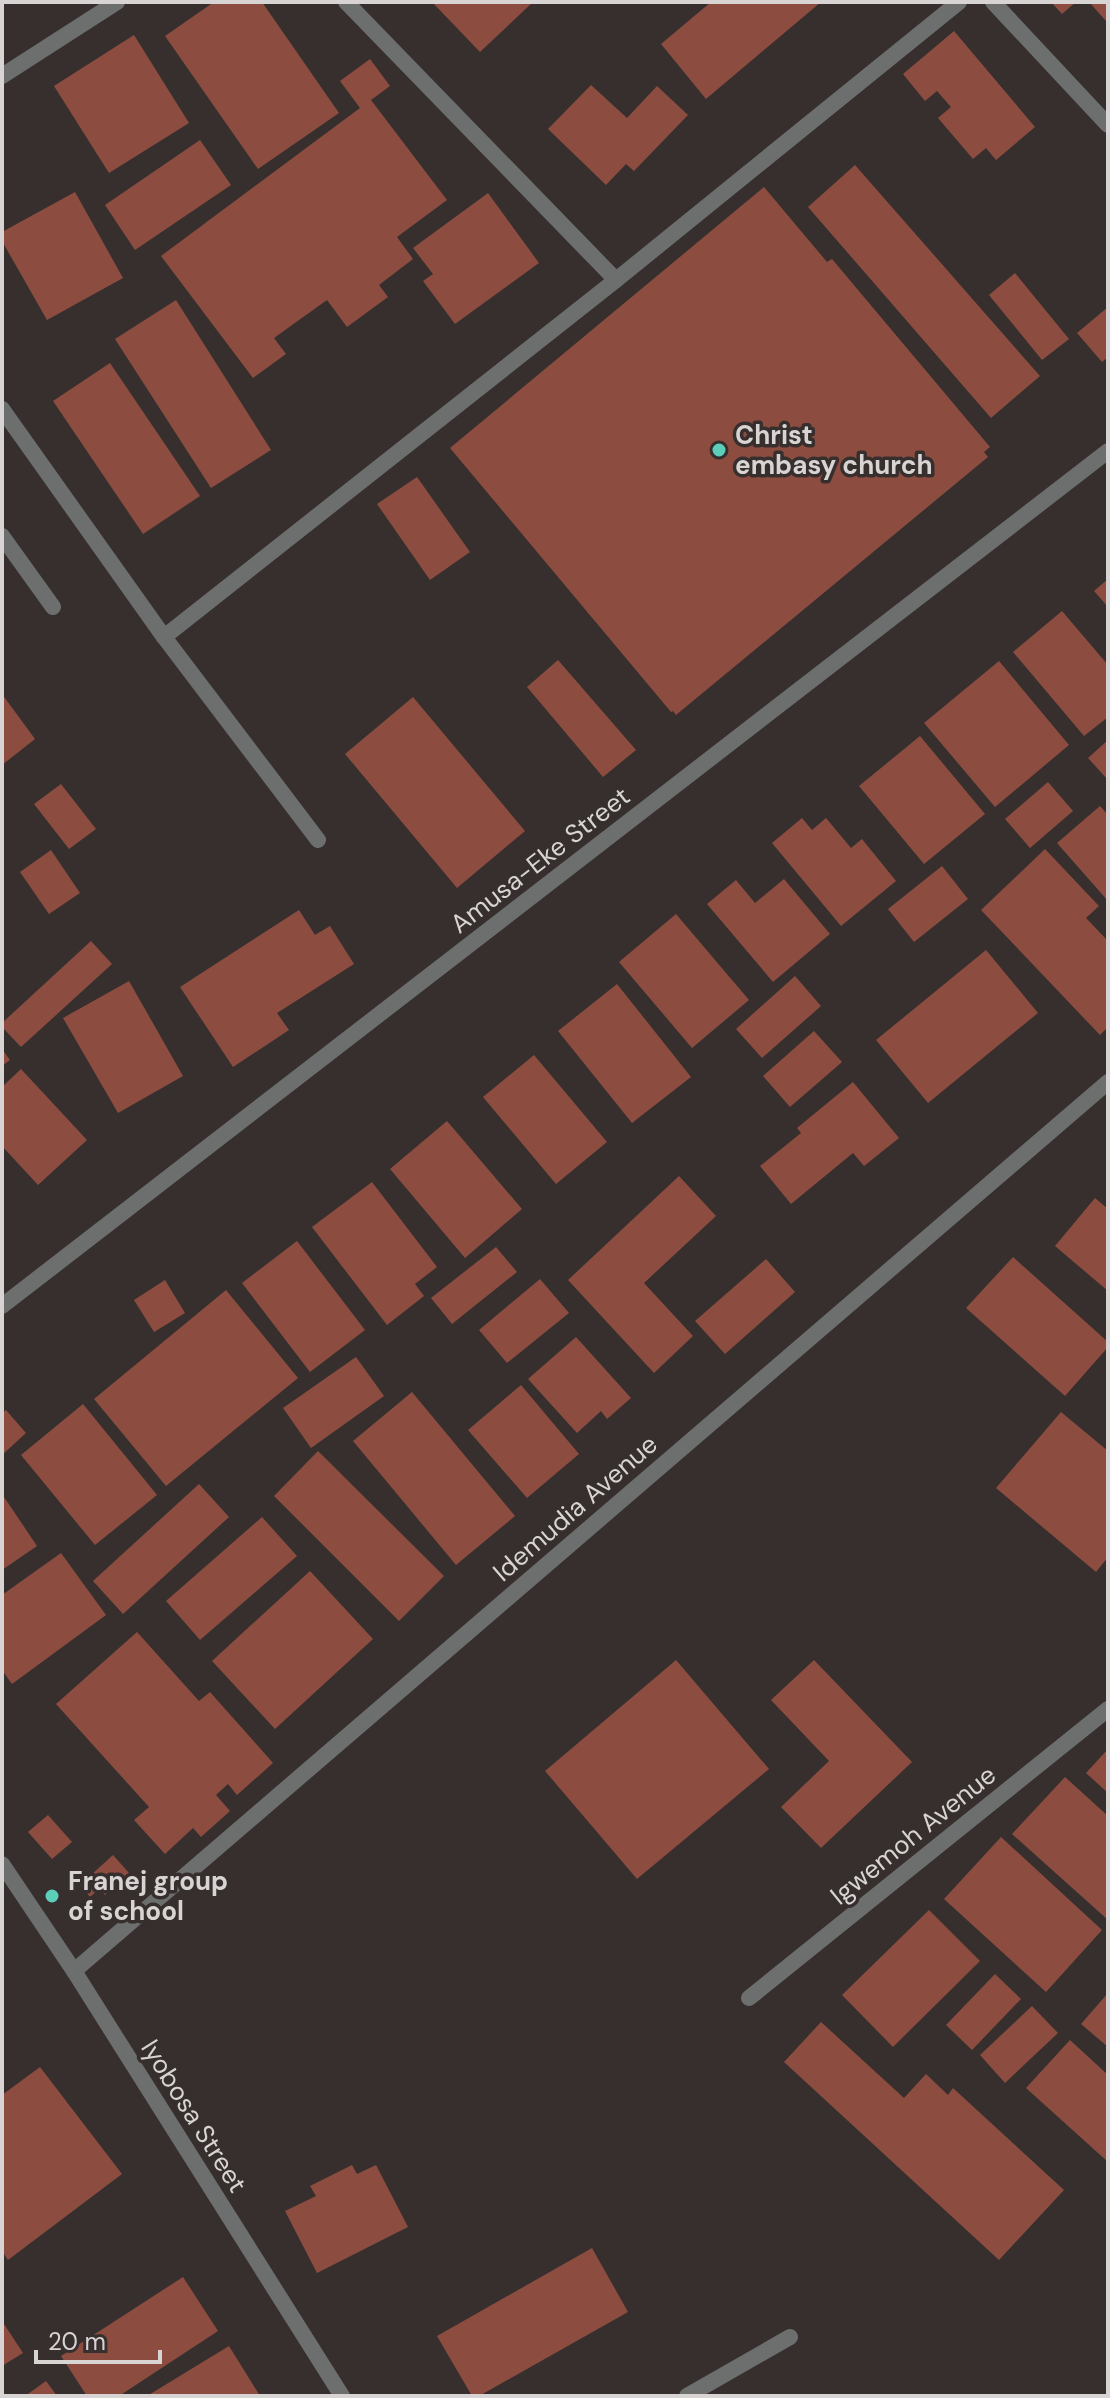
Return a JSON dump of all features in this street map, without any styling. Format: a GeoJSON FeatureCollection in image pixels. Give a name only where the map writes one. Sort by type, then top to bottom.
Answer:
{"type":"FeatureCollection","features":[{"type":"Feature","properties":{"kind":"street"},"geometry":{"type":"LineString","coordinates":[[2,76],[117,2]]}},
{"type":"Feature","properties":{"kind":"street"},"geometry":{"type":"LineString","coordinates":[[346,2],[616,280]]}},
{"type":"Feature","properties":{"kind":"street"},"geometry":{"type":"LineString","coordinates":[[164,637],[616,280],[959,2]]}},
{"type":"Feature","properties":{"kind":"street"},"geometry":{"type":"LineString","coordinates":[[993,2],[1108,125]]}},
{"type":"Feature","properties":{"kind":"street"},"geometry":{"type":"LineString","coordinates":[[2,409],[164,637],[318,840]]}},
{"type":"Feature","properties":{"kind":"street","name":"Amusa-Eke Street"},"geometry":{"type":"LineString","coordinates":[[2,1306],[1108,451]]}},
{"type":"Feature","properties":{"kind":"street"},"geometry":{"type":"LineString","coordinates":[[2,536],[53,607]]}},
{"type":"Feature","properties":{"kind":"street","name":"Idemudia Avenue"},"geometry":{"type":"LineString","coordinates":[[74,1971],[1108,1082]]}},
{"type":"Feature","properties":{"kind":"street","name":"Igwemoh Avenue"},"geometry":{"type":"LineString","coordinates":[[749,1998],[1108,1709]]}},
{"type":"Feature","properties":{"kind":"street","name":"Iyobosa Street"},"geometry":{"type":"LineString","coordinates":[[2,1864],[74,1971],[342,2396]]}},
{"type":"Feature","properties":{"kind":"street"},"geometry":{"type":"LineString","coordinates":[[687,2396],[790,2337]]}},
{"type":"Feature","properties":{"kind":"building"},"geometry":{"type":"Polygon","coordinates":[[[214,2],[262,2],[339,113],[258,169],[165,36],[214,2]]]}},
{"type":"Feature","properties":{"kind":"building"},"geometry":{"type":"Polygon","coordinates":[[[432,2],[533,2],[480,52],[432,2]]]}},
{"type":"Feature","properties":{"kind":"building"},"geometry":{"type":"Polygon","coordinates":[[[711,2],[821,2],[706,99],[661,44],[711,2]]]}},
{"type":"Feature","properties":{"kind":"building"},"geometry":{"type":"Polygon","coordinates":[[[1051,2],[1076,2],[1062,14],[1051,2]]]}},
{"type":"Feature","properties":{"kind":"building"},"geometry":{"type":"Polygon","coordinates":[[[1089,2],[1108,2],[1106,21],[1089,2]]]}},
{"type":"Feature","properties":{"kind":"building"},"geometry":{"type":"Polygon","coordinates":[[[954,31],[1035,127],[996,160],[986,148],[973,159],[938,118],[951,107],[937,91],[925,101],[903,74],[954,31]]]}},
{"type":"Feature","properties":{"kind":"building"},"geometry":{"type":"Polygon","coordinates":[[[134,35],[189,123],[109,173],[54,86],[134,35]]]}},
{"type":"Feature","properties":{"kind":"building"},"geometry":{"type":"Polygon","coordinates":[[[370,59],[390,86],[371,100],[447,200],[397,237],[413,259],[379,285],[388,297],[347,327],[327,300],[274,338],[286,354],[253,378],[161,256],[360,108],[340,81],[370,59]]]}},
{"type":"Feature","properties":{"kind":"building"},"geometry":{"type":"Polygon","coordinates":[[[591,85],[627,118],[657,86],[688,115],[634,171],[626,164],[606,185],[548,129],[591,85]]]}},
{"type":"Feature","properties":{"kind":"building"},"geometry":{"type":"Polygon","coordinates":[[[200,140],[231,185],[135,250],[105,205],[200,140]]]}},
{"type":"Feature","properties":{"kind":"building"},"geometry":{"type":"Polygon","coordinates":[[[855,165],[1040,376],[991,418],[808,207],[855,165]]]}},
{"type":"Feature","properties":{"kind":"building","name":"Christ embasy church"},"geometry":{"type":"Polygon","coordinates":[[[764,187],[827,262],[832,259],[990,447],[984,452],[988,457],[676,715],[450,448],[764,187]]]}},
{"type":"Feature","properties":{"kind":"building"},"geometry":{"type":"Polygon","coordinates":[[[75,192],[123,278],[47,320],[2,241],[2,232],[75,192]]]}},
{"type":"Feature","properties":{"kind":"building"},"geometry":{"type":"Polygon","coordinates":[[[488,193],[539,263],[455,324],[423,281],[433,274],[413,248],[488,193]]]}},
{"type":"Feature","properties":{"kind":"building"},"geometry":{"type":"Polygon","coordinates":[[[1015,273],[1069,339],[1042,360],[989,295],[1015,273]]]}},
{"type":"Feature","properties":{"kind":"building"},"geometry":{"type":"Polygon","coordinates":[[[176,300],[271,450],[211,488],[115,339],[176,300]]]}},
{"type":"Feature","properties":{"kind":"building"},"geometry":{"type":"Polygon","coordinates":[[[1108,307],[1108,357],[1102,362],[1077,333],[1108,307]]]}},
{"type":"Feature","properties":{"kind":"building"},"geometry":{"type":"Polygon","coordinates":[[[110,363],[200,496],[143,534],[53,401],[110,363]]]}},
{"type":"Feature","properties":{"kind":"building"},"geometry":{"type":"Polygon","coordinates":[[[417,477],[470,552],[430,580],[377,504],[417,477]]]}},
{"type":"Feature","properties":{"kind":"building"},"geometry":{"type":"Polygon","coordinates":[[[1108,579],[1108,607],[1094,591],[1108,579]]]}},
{"type":"Feature","properties":{"kind":"building"},"geometry":{"type":"Polygon","coordinates":[[[1062,611],[1108,665],[1108,717],[1084,736],[1013,652],[1062,611]]]}},
{"type":"Feature","properties":{"kind":"building"},"geometry":{"type":"Polygon","coordinates":[[[558,660],[636,750],[603,777],[527,687],[558,660]]]}},
{"type":"Feature","properties":{"kind":"building"},"geometry":{"type":"Polygon","coordinates":[[[999,661],[1069,745],[995,807],[924,723],[999,661]]]}},
{"type":"Feature","properties":{"kind":"building"},"geometry":{"type":"Polygon","coordinates":[[[2,694],[35,739],[2,765],[2,694]]]}},
{"type":"Feature","properties":{"kind":"building"},"geometry":{"type":"Polygon","coordinates":[[[413,697],[525,831],[457,888],[345,754],[413,697]]]}},
{"type":"Feature","properties":{"kind":"building"},"geometry":{"type":"Polygon","coordinates":[[[920,736],[985,814],[924,864],[859,786],[920,736]]]}},
{"type":"Feature","properties":{"kind":"building"},"geometry":{"type":"Polygon","coordinates":[[[1108,740],[1108,780],[1088,758],[1108,740]]]}},
{"type":"Feature","properties":{"kind":"building"},"geometry":{"type":"Polygon","coordinates":[[[1048,782],[1073,811],[1030,848],[1005,819],[1048,782]]]}},
{"type":"Feature","properties":{"kind":"building"},"geometry":{"type":"Polygon","coordinates":[[[61,784],[96,829],[69,849],[34,804],[61,784]]]}},
{"type":"Feature","properties":{"kind":"building"},"geometry":{"type":"Polygon","coordinates":[[[1100,806],[1108,815],[1108,901],[1057,843],[1100,806]]]}},
{"type":"Feature","properties":{"kind":"building"},"geometry":{"type":"Polygon","coordinates":[[[802,818],[812,830],[826,818],[851,848],[862,839],[896,881],[841,926],[772,843],[802,818]]]}},
{"type":"Feature","properties":{"kind":"building"},"geometry":{"type":"Polygon","coordinates":[[[1045,849],[1099,906],[1086,918],[1108,941],[1108,1027],[1100,1035],[981,910],[1045,849]]]}},
{"type":"Feature","properties":{"kind":"building"},"geometry":{"type":"Polygon","coordinates":[[[51,850],[80,893],[49,914],[20,872],[51,850]]]}},
{"type":"Feature","properties":{"kind":"building"},"geometry":{"type":"Polygon","coordinates":[[[942,866],[968,899],[914,942],[888,909],[942,866]]]}},
{"type":"Feature","properties":{"kind":"building"},"geometry":{"type":"Polygon","coordinates":[[[784,879],[830,934],[773,982],[707,904],[736,880],[755,903],[784,879]]]}},
{"type":"Feature","properties":{"kind":"building"},"geometry":{"type":"Polygon","coordinates":[[[299,910],[315,935],[330,926],[354,964],[277,1013],[289,1030],[233,1067],[180,987],[299,910]]]}},
{"type":"Feature","properties":{"kind":"building"},"geometry":{"type":"Polygon","coordinates":[[[676,914],[749,1000],[692,1048],[619,962],[676,914]]]}},
{"type":"Feature","properties":{"kind":"building"},"geometry":{"type":"Polygon","coordinates":[[[91,941],[112,964],[21,1047],[2,1027],[2,1023],[91,941]]]}},
{"type":"Feature","properties":{"kind":"building"},"geometry":{"type":"Polygon","coordinates":[[[986,950],[1038,1013],[928,1103],[876,1040],[986,950]]]}},
{"type":"Feature","properties":{"kind":"building"},"geometry":{"type":"Polygon","coordinates":[[[795,976],[821,1006],[762,1058],[736,1029],[795,976]]]}},
{"type":"Feature","properties":{"kind":"building"},"geometry":{"type":"Polygon","coordinates":[[[129,981],[183,1076],[118,1113],[63,1018],[129,981]]]}},
{"type":"Feature","properties":{"kind":"building"},"geometry":{"type":"Polygon","coordinates":[[[617,984],[691,1077],[632,1123],[558,1031],[617,984]]]}},
{"type":"Feature","properties":{"kind":"building"},"geometry":{"type":"Polygon","coordinates":[[[814,1031],[842,1062],[790,1107],[763,1076],[814,1031]]]}},
{"type":"Feature","properties":{"kind":"building"},"geometry":{"type":"Polygon","coordinates":[[[2,1049],[10,1060],[2,1066],[2,1049]]]}},
{"type":"Feature","properties":{"kind":"building"},"geometry":{"type":"Polygon","coordinates":[[[534,1055],[607,1142],[556,1184],[483,1097],[534,1055]]]}},
{"type":"Feature","properties":{"kind":"building"},"geometry":{"type":"Polygon","coordinates":[[[21,1069],[87,1140],[38,1185],[2,1146],[2,1087],[21,1069]]]}},
{"type":"Feature","properties":{"kind":"building"},"geometry":{"type":"Polygon","coordinates":[[[853,1082],[899,1138],[864,1166],[853,1153],[791,1204],[760,1166],[801,1133],[797,1128],[853,1082]]]}},
{"type":"Feature","properties":{"kind":"building"},"geometry":{"type":"Polygon","coordinates":[[[447,1121],[522,1209],[465,1258],[390,1169],[447,1121]]]}},
{"type":"Feature","properties":{"kind":"building"},"geometry":{"type":"Polygon","coordinates":[[[679,1176],[716,1216],[644,1283],[693,1336],[654,1373],[568,1280],[679,1176]]]}},
{"type":"Feature","properties":{"kind":"building"},"geometry":{"type":"Polygon","coordinates":[[[372,1182],[437,1267],[415,1284],[424,1296],[387,1325],[312,1227],[372,1182]]]}},
{"type":"Feature","properties":{"kind":"building"},"geometry":{"type":"Polygon","coordinates":[[[1095,1198],[1108,1209],[1108,1291],[1055,1246],[1095,1198]]]}},
{"type":"Feature","properties":{"kind":"building"},"geometry":{"type":"Polygon","coordinates":[[[297,1241],[365,1330],[310,1372],[242,1283],[297,1241]]]}},
{"type":"Feature","properties":{"kind":"building"},"geometry":{"type":"Polygon","coordinates":[[[496,1247],[517,1272],[452,1324],[431,1298],[496,1247]]]}},
{"type":"Feature","properties":{"kind":"building"},"geometry":{"type":"Polygon","coordinates":[[[1013,1257],[1108,1342],[1108,1347],[1065,1396],[966,1308],[1013,1257]]]}},
{"type":"Feature","properties":{"kind":"building"},"geometry":{"type":"Polygon","coordinates":[[[766,1259],[795,1292],[725,1354],[695,1321],[766,1259]]]}},
{"type":"Feature","properties":{"kind":"building"},"geometry":{"type":"Polygon","coordinates":[[[540,1279],[569,1313],[507,1363],[479,1330],[540,1279]]]}},
{"type":"Feature","properties":{"kind":"building"},"geometry":{"type":"Polygon","coordinates":[[[165,1280],[185,1313],[154,1332],[134,1300],[165,1280]]]}},
{"type":"Feature","properties":{"kind":"building"},"geometry":{"type":"Polygon","coordinates":[[[226,1290],[298,1378],[166,1486],[94,1399],[226,1290]]]}},
{"type":"Feature","properties":{"kind":"building"},"geometry":{"type":"Polygon","coordinates":[[[576,1337],[631,1398],[607,1419],[601,1411],[577,1433],[528,1379],[576,1337]]]}},
{"type":"Feature","properties":{"kind":"building"},"geometry":{"type":"Polygon","coordinates":[[[356,1357],[384,1396],[311,1448],[283,1408],[356,1357]]]}},
{"type":"Feature","properties":{"kind":"building"},"geometry":{"type":"Polygon","coordinates":[[[521,1385],[579,1454],[527,1498],[468,1430],[521,1385]]]}},
{"type":"Feature","properties":{"kind":"building"},"geometry":{"type":"Polygon","coordinates":[[[412,1392],[515,1516],[456,1565],[353,1441],[412,1392]]]}},
{"type":"Feature","properties":{"kind":"building"},"geometry":{"type":"Polygon","coordinates":[[[83,1404],[157,1495],[95,1545],[21,1455],[83,1404]]]}},
{"type":"Feature","properties":{"kind":"building"},"geometry":{"type":"Polygon","coordinates":[[[6,1410],[26,1433],[2,1455],[2,1413],[6,1410]]]}},
{"type":"Feature","properties":{"kind":"building"},"geometry":{"type":"Polygon","coordinates":[[[1061,1412],[1108,1451],[1108,1557],[1096,1572],[996,1488],[1061,1412]]]}},
{"type":"Feature","properties":{"kind":"building"},"geometry":{"type":"Polygon","coordinates":[[[318,1451],[444,1576],[399,1621],[274,1496],[318,1451]]]}},
{"type":"Feature","properties":{"kind":"building"},"geometry":{"type":"Polygon","coordinates":[[[199,1484],[229,1517],[123,1614],[93,1581],[199,1484]]]}},
{"type":"Feature","properties":{"kind":"building"},"geometry":{"type":"Polygon","coordinates":[[[2,1494],[37,1546],[2,1570],[2,1494]]]}},
{"type":"Feature","properties":{"kind":"building"},"geometry":{"type":"Polygon","coordinates":[[[262,1517],[297,1556],[200,1640],[166,1601],[262,1517]]]}},
{"type":"Feature","properties":{"kind":"building"},"geometry":{"type":"Polygon","coordinates":[[[61,1553],[106,1615],[12,1684],[2,1670],[2,1595],[61,1553]]]}},
{"type":"Feature","properties":{"kind":"building"},"geometry":{"type":"Polygon","coordinates":[[[310,1571],[373,1639],[275,1729],[212,1661],[310,1571]]]}},
{"type":"Feature","properties":{"kind":"building"},"geometry":{"type":"Polygon","coordinates":[[[137,1632],[199,1701],[210,1692],[273,1763],[237,1795],[228,1784],[216,1795],[230,1811],[201,1837],[193,1828],[165,1854],[134,1820],[149,1807],[56,1704],[137,1632]]]}},
{"type":"Feature","properties":{"kind":"building"},"geometry":{"type":"Polygon","coordinates":[[[676,1660],[769,1769],[637,1879],[545,1771],[676,1660]]]}},
{"type":"Feature","properties":{"kind":"building"},"geometry":{"type":"Polygon","coordinates":[[[814,1660],[912,1762],[821,1848],[781,1807],[829,1761],[771,1700],[814,1660]]]}},
{"type":"Feature","properties":{"kind":"building"},"geometry":{"type":"Polygon","coordinates":[[[1108,1749],[1108,1793],[1086,1773],[1108,1749]]]}},
{"type":"Feature","properties":{"kind":"building"},"geometry":{"type":"Polygon","coordinates":[[[1065,1777],[1108,1816],[1108,1920],[1012,1834],[1065,1777]]]}},
{"type":"Feature","properties":{"kind":"building"},"geometry":{"type":"Polygon","coordinates":[[[48,1815],[72,1842],[52,1859],[28,1832],[48,1815]]]}},
{"type":"Feature","properties":{"kind":"building"},"geometry":{"type":"Polygon","coordinates":[[[1001,1837],[1102,1930],[1046,1992],[944,1899],[1001,1837]]]}},
{"type":"Feature","properties":{"kind":"building"},"geometry":{"type":"Polygon","coordinates":[[[113,1855],[129,1873],[105,1895],[99,1889],[90,1897],[80,1885],[113,1855]]]}},
{"type":"Feature","properties":{"kind":"building"},"geometry":{"type":"Polygon","coordinates":[[[929,1910],[980,1961],[893,2047],[842,1995],[929,1910]]]}},
{"type":"Feature","properties":{"kind":"building"},"geometry":{"type":"Polygon","coordinates":[[[995,1974],[1021,1999],[972,2050],[946,2025],[995,1974]]]}},
{"type":"Feature","properties":{"kind":"building"},"geometry":{"type":"Polygon","coordinates":[[[1108,1993],[1108,2047],[1081,2024],[1108,1993]]]}},
{"type":"Feature","properties":{"kind":"building"},"geometry":{"type":"Polygon","coordinates":[[[1032,2006],[1058,2033],[1005,2083],[980,2055],[1032,2006]]]}},
{"type":"Feature","properties":{"kind":"building"},"geometry":{"type":"Polygon","coordinates":[[[821,2022],[904,2098],[926,2074],[948,2095],[953,2088],[1064,2190],[999,2260],[784,2062],[821,2022]]]}},
{"type":"Feature","properties":{"kind":"building"},"geometry":{"type":"Polygon","coordinates":[[[1070,2040],[1108,2075],[1108,2162],[1026,2088],[1070,2040]]]}},
{"type":"Feature","properties":{"kind":"building"},"geometry":{"type":"Polygon","coordinates":[[[40,2067],[122,2174],[8,2260],[2,2251],[2,2095],[40,2067]]]}},
{"type":"Feature","properties":{"kind":"building"},"geometry":{"type":"Polygon","coordinates":[[[352,2165],[357,2174],[376,2165],[408,2227],[317,2273],[285,2211],[316,2196],[310,2186],[352,2165]]]}},
{"type":"Feature","properties":{"kind":"building"},"geometry":{"type":"Polygon","coordinates":[[[592,2248],[628,2312],[479,2396],[472,2396],[437,2336],[592,2248]]]}},
{"type":"Feature","properties":{"kind":"building"},"geometry":{"type":"Polygon","coordinates":[[[183,2277],[218,2331],[119,2396],[87,2396],[61,2356],[183,2277]]]}},
{"type":"Feature","properties":{"kind":"building"},"geometry":{"type":"Polygon","coordinates":[[[2,2321],[23,2353],[2,2366],[2,2321]]]}},
{"type":"Feature","properties":{"kind":"building"},"geometry":{"type":"Polygon","coordinates":[[[229,2346],[260,2396],[147,2396],[229,2346]]]}},
{"type":"Feature","properties":{"kind":"building"},"geometry":{"type":"Polygon","coordinates":[[[46,2381],[57,2396],[25,2396],[46,2381]]]}},
{"type":"Feature","properties":{"kind":"place","name":"Christ embasy church"},"geometry":{"type":"Point","coordinates":[719,450]}},
{"type":"Feature","properties":{"kind":"place","name":"Franej group of school"},"geometry":{"type":"Point","coordinates":[52,1896]}}]}
